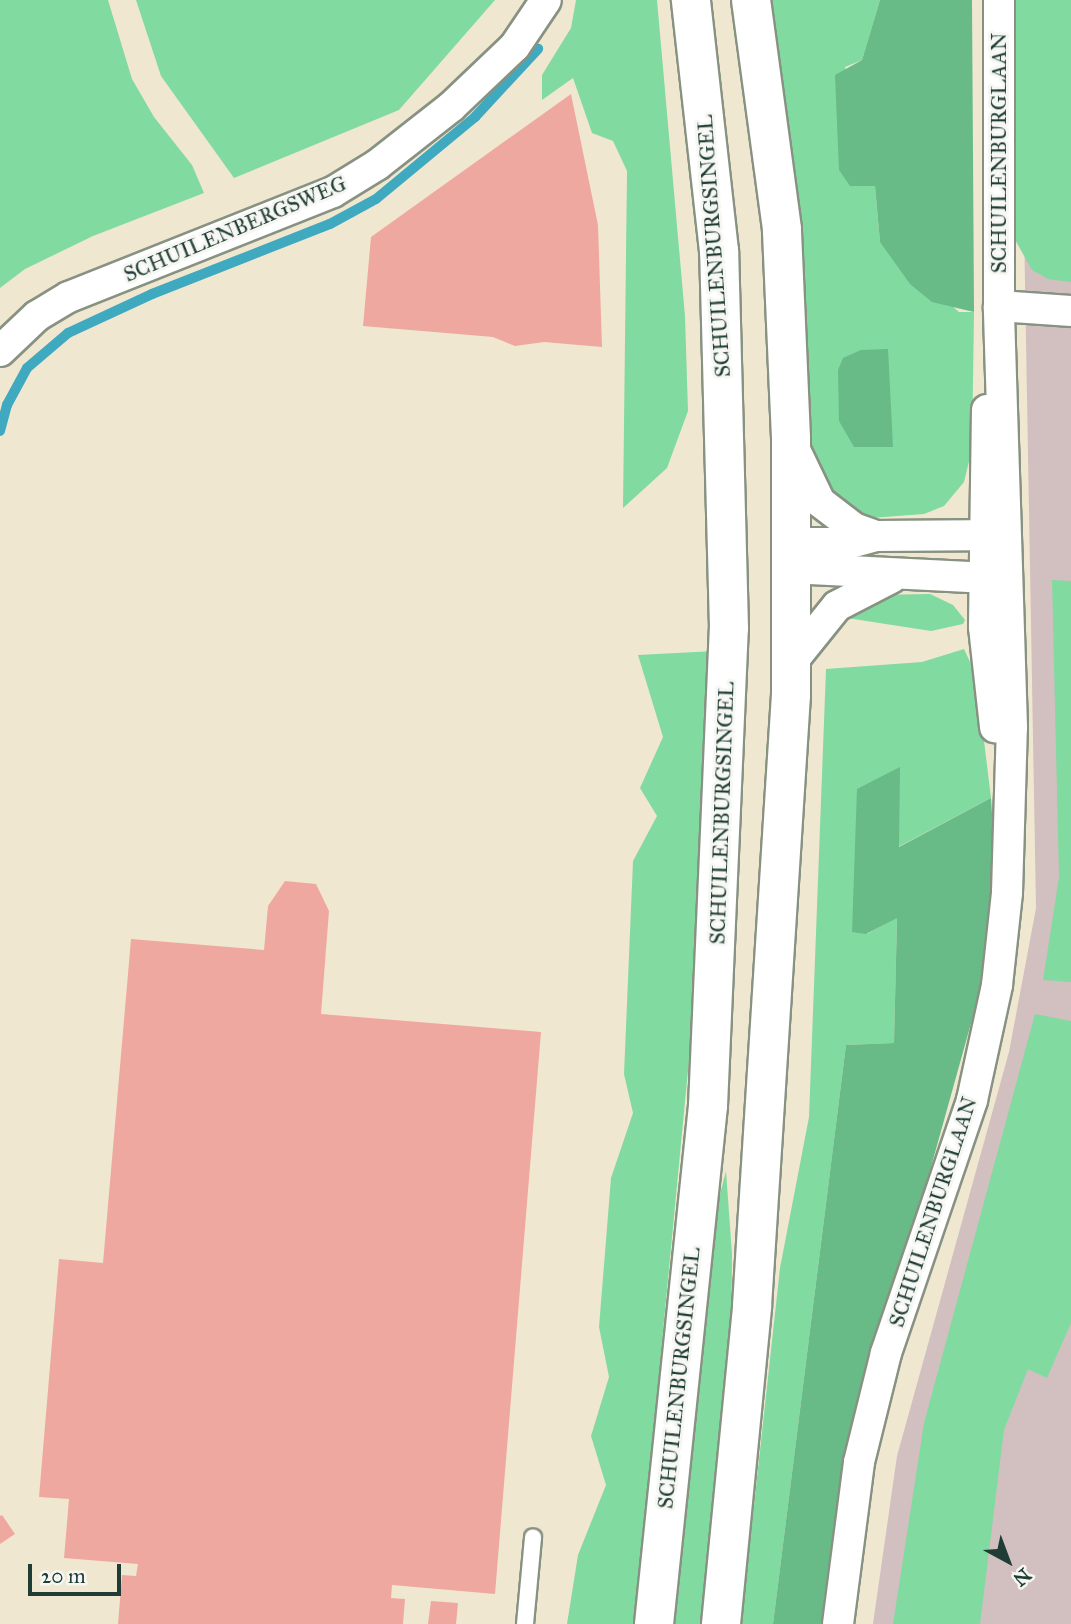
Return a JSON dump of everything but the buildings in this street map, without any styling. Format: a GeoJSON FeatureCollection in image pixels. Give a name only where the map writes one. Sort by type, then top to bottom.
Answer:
{"type":"FeatureCollection","features":[{"type":"Feature","properties":{"kind":"main road","name":"SCHUILENBURGSINGEL"},"geometry":{"type":"LineString","coordinates":[[654,1624],[708,1106],[729,637],[719,251],[691,0]]}},
{"type":"Feature","properties":{"kind":"main road"},"geometry":{"type":"LineString","coordinates":[[721,1624],[752,1306],[791,663],[790,438],[782,229],[751,0]]}},
{"type":"Feature","properties":{"kind":"street","name":"SCHUILENBERGSWEG"},"geometry":{"type":"LineString","coordinates":[[0,351],[37,316],[69,298],[333,192],[377,165],[451,107],[514,46],[546,0]]}},
{"type":"Feature","properties":{"kind":"street","name":"SCHUILENBURGLAAN"},"geometry":{"type":"LineString","coordinates":[[838,1624],[859,1462],[886,1353],[972,1100],[997,985],[1007,892],[1012,727],[996,579],[999,0]]}},
{"type":"Feature","properties":{"kind":"street"},"geometry":{"type":"LineString","coordinates":[[999,306],[1071,311]]}},
{"type":"Feature","properties":{"kind":"street"},"geometry":{"type":"LineString","coordinates":[[790,438],[820,502],[853,528],[876,536]]}},
{"type":"Feature","properties":{"kind":"street"},"geometry":{"type":"LineString","coordinates":[[791,555],[876,536],[997,535]]}},
{"type":"Feature","properties":{"kind":"street"},"geometry":{"type":"LineString","coordinates":[[791,555],[894,577],[996,579]]}},
{"type":"Feature","properties":{"kind":"street"},"geometry":{"type":"LineString","coordinates":[[791,663],[837,606],[859,591],[894,577]]}},
{"type":"Feature","properties":{"kind":"lane"},"geometry":{"type":"LineString","coordinates":[[525,1624],[533,1537]]}},
{"type":"Feature","properties":{"kind":"shaded area"},"geometry":{"type":"Polygon","coordinates":[[[1020,0],[1071,0],[1071,1624],[873,1624],[897,1456],[1009,1052],[1036,908],[1020,0]]]}},
{"type":"Feature","properties":{"kind":"green space"},"geometry":{"type":"Polygon","coordinates":[[[0,0],[108,0],[132,79],[154,117],[192,165],[204,193],[93,236],[25,269],[0,288],[0,0]]]}},
{"type":"Feature","properties":{"kind":"green space"},"geometry":{"type":"Polygon","coordinates":[[[136,0],[495,0],[399,110],[234,178],[161,76],[136,0]]]}},
{"type":"Feature","properties":{"kind":"green space"},"geometry":{"type":"Polygon","coordinates":[[[576,0],[657,0],[685,316],[688,411],[667,468],[623,508],[627,171],[613,141],[592,133],[573,78],[542,100],[542,75],[571,28],[576,0]]]}},
{"type":"Feature","properties":{"kind":"green space"},"geometry":{"type":"Polygon","coordinates":[[[772,0],[880,0],[862,60],[845,67],[875,186],[880,242],[959,312],[974,312],[972,449],[964,482],[944,506],[924,514],[871,518],[839,503],[820,479],[809,448],[798,198],[772,0]]]}},
{"type":"Feature","properties":{"kind":"green space"},"geometry":{"type":"Polygon","coordinates":[[[880,0],[972,0],[974,312],[932,302],[910,284],[880,242],[875,186],[850,186],[839,170],[835,75],[862,60],[880,0]]]}},
{"type":"Feature","properties":{"kind":"green space"},"geometry":{"type":"Polygon","coordinates":[[[1013,0],[1071,0],[1071,282],[1048,279],[1032,270],[1014,238],[1013,0]]]}},
{"type":"Feature","properties":{"kind":"green space"},"geometry":{"type":"Polygon","coordinates":[[[888,349],[893,447],[854,447],[839,421],[838,370],[843,358],[861,350],[888,349]]]}},
{"type":"Feature","properties":{"kind":"green space"},"geometry":{"type":"Polygon","coordinates":[[[1052,580],[1071,581],[1071,982],[1043,980],[1059,877],[1052,580]]]}},
{"type":"Feature","properties":{"kind":"green space"},"geometry":{"type":"Polygon","coordinates":[[[930,594],[953,605],[965,620],[963,624],[931,631],[847,618],[876,595],[930,594]]]}},
{"type":"Feature","properties":{"kind":"green space"},"geometry":{"type":"Polygon","coordinates":[[[964,649],[976,675],[991,798],[898,847],[867,934],[897,917],[894,1043],[846,1045],[773,1624],[741,1624],[780,1268],[809,1117],[826,669],[922,662],[964,649]]]}},
{"type":"Feature","properties":{"kind":"green space"},"geometry":{"type":"Polygon","coordinates":[[[715,651],[693,1018],[635,1624],[567,1624],[578,1555],[606,1485],[591,1436],[609,1377],[599,1327],[611,1178],[633,1113],[624,1074],[633,861],[657,816],[640,788],[663,737],[638,655],[715,651]]]}},
{"type":"Feature","properties":{"kind":"green space"},"geometry":{"type":"Polygon","coordinates":[[[900,767],[899,847],[991,798],[995,861],[980,991],[902,1271],[827,1624],[773,1624],[846,1045],[894,1043],[897,918],[866,934],[852,932],[857,789],[900,767]]]}},
{"type":"Feature","properties":{"kind":"green space"},"geometry":{"type":"Polygon","coordinates":[[[1035,1014],[1071,1021],[1071,1323],[1047,1378],[1028,1369],[1004,1430],[980,1624],[893,1624],[924,1423],[1035,1014]]]}},
{"type":"Feature","properties":{"kind":"green space"},"geometry":{"type":"Polygon","coordinates":[[[726,1171],[732,1254],[731,1360],[704,1624],[671,1624],[714,1218],[726,1171]]]}},
{"type":"Feature","properties":{"kind":"waterway"},"geometry":{"type":"LineString","coordinates":[[0,431],[7,405],[27,368],[68,333],[152,294],[330,224],[376,199],[475,117],[538,49]]}}]}
